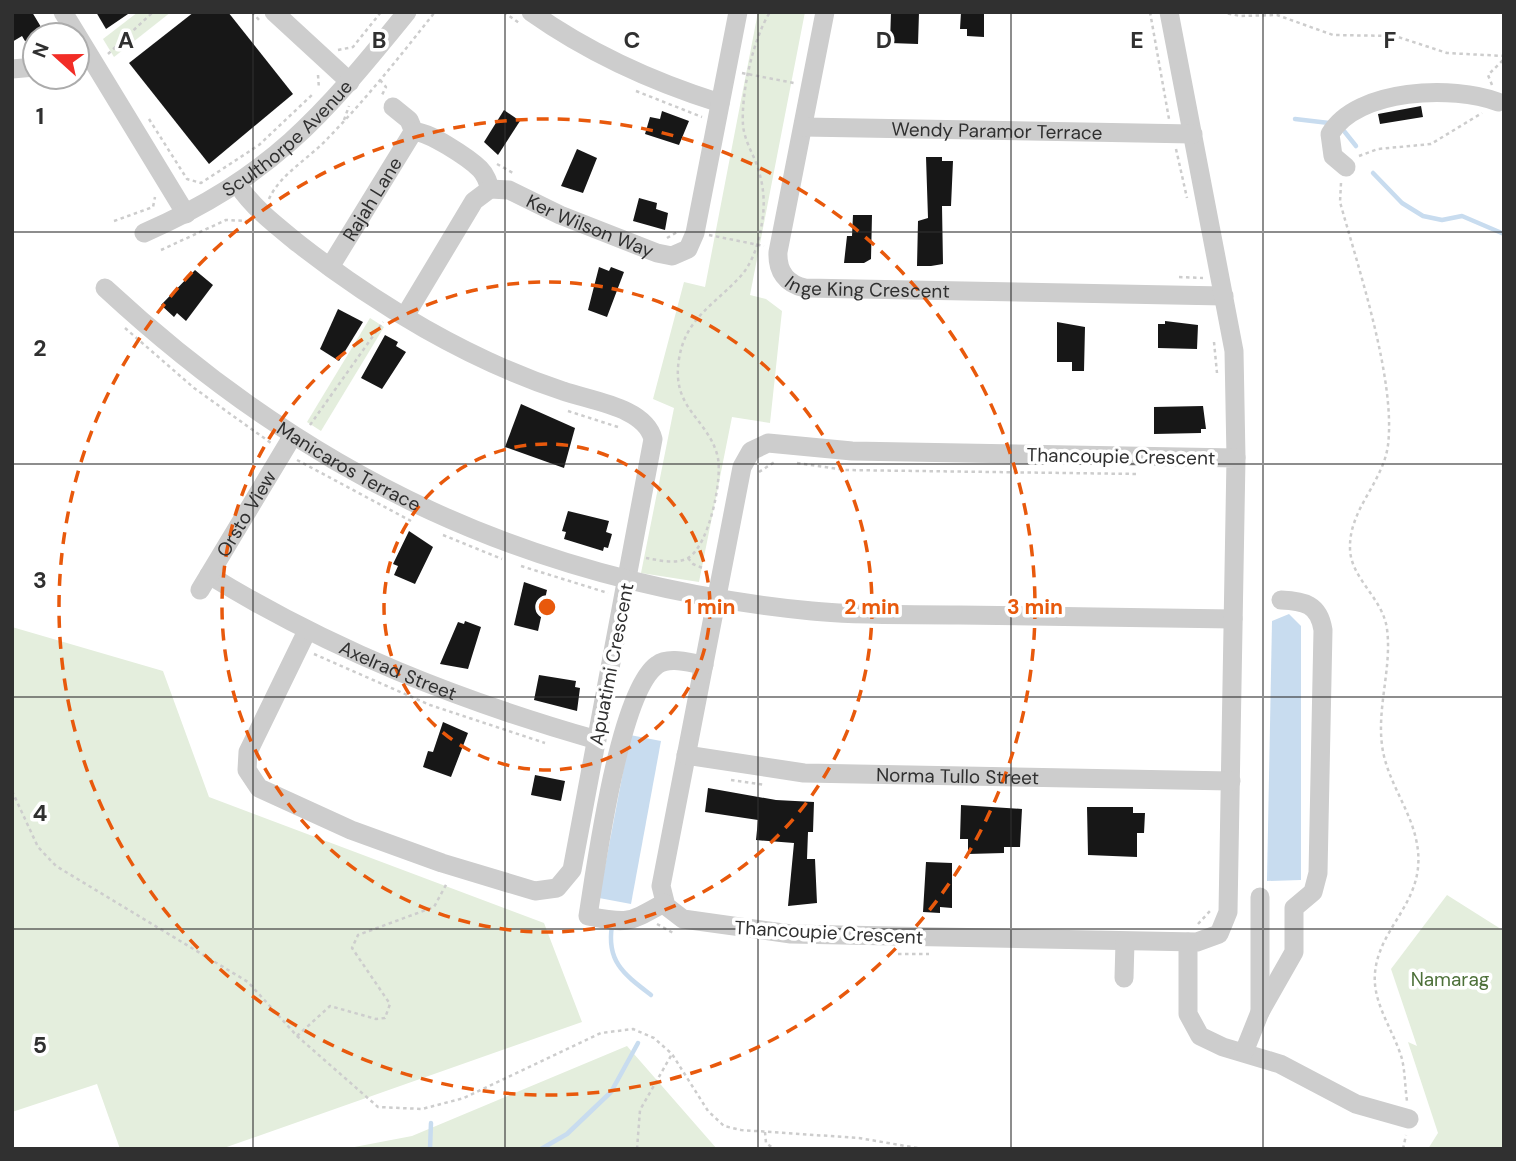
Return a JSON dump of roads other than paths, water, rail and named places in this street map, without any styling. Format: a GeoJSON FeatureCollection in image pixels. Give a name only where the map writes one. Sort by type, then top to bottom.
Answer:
{"type":"FeatureCollection","features":[{"type":"Feature","properties":{"kind":"street","name":"Sculthorpe Avenue"},"geometry":{"type":"LineString","coordinates":[[144,233],[186,214],[238,185],[305,132],[351,82],[407,12]]}},
{"type":"Feature","properties":{"kind":"street"},"geometry":{"type":"LineString","coordinates":[[531,12],[606,58],[662,83],[720,103],[738,12]]}},
{"type":"Feature","properties":{"kind":"street","name":"Inge King Crescent"},"geometry":{"type":"LineString","coordinates":[[825,12],[779,248],[778,263],[783,275],[792,284],[805,288],[1216,296]]}},
{"type":"Feature","properties":{"kind":"street","name":"Thancoupie Crescent"},"geometry":{"type":"LineString","coordinates":[[1169,12],[1193,134],[1216,296],[1236,379],[1236,458],[1228,918],[1215,937],[1192,934],[1125,942],[791,934],[685,919],[657,907],[743,464],[751,451],[765,443],[852,451],[1236,458]]}},
{"type":"Feature","properties":{"kind":"street"},"geometry":{"type":"LineString","coordinates":[[276,13],[351,82]]}},
{"type":"Feature","properties":{"kind":"street"},"geometry":{"type":"LineString","coordinates":[[91,66],[186,214]]}},
{"type":"Feature","properties":{"kind":"street"},"geometry":{"type":"LineString","coordinates":[[1346,167],[1333,156],[1331,134],[1343,117],[1356,108],[1383,101],[1451,92],[1468,93],[1498,102]]}},
{"type":"Feature","properties":{"kind":"street","name":"Ker Wilson Way"},"geometry":{"type":"LineString","coordinates":[[490,189],[509,190],[584,225],[660,254],[671,256],[683,252],[691,244],[695,233],[720,103]]}},
{"type":"Feature","properties":{"kind":"street"},"geometry":{"type":"LineString","coordinates":[[385,106],[409,120],[414,132],[427,133],[480,169],[490,189],[474,201],[405,316]]}},
{"type":"Feature","properties":{"kind":"street","name":"Wendy Paramor Terrace"},"geometry":{"type":"LineString","coordinates":[[803,127],[1193,134]]}},
{"type":"Feature","properties":{"kind":"street","name":"Rajah Lane"},"geometry":{"type":"LineString","coordinates":[[330,267],[409,136],[414,132]]}},
{"type":"Feature","properties":{"kind":"street","name":"Apuatimi Crescent"},"geometry":{"type":"LineString","coordinates":[[238,185],[259,210],[330,267],[405,316],[478,355],[624,421],[645,422],[654,444],[572,870],[565,881],[555,889],[535,891],[442,863],[364,835],[261,789],[247,770],[248,752],[306,631]]}},
{"type":"Feature","properties":{"kind":"street","name":"Manicaros Terrace"},"geometry":{"type":"LineString","coordinates":[[106,288],[159,338],[224,390],[300,432],[372,483],[454,522],[540,555],[628,581],[783,608],[850,613],[1233,619]]}},
{"type":"Feature","properties":{"kind":"street","name":"Orsto View"},"geometry":{"type":"LineString","coordinates":[[204,583],[300,432]]}},
{"type":"Feature","properties":{"kind":"street","name":"Axelrad Street"},"geometry":{"type":"LineString","coordinates":[[204,583],[400,675],[497,711],[597,740]]}},
{"type":"Feature","properties":{"kind":"street"},"geometry":{"type":"LineString","coordinates":[[1244,1052],[1260,1012],[1294,953],[1294,908],[1314,892],[1318,873],[1323,630],[1318,613],[1312,606],[1304,601],[1281,600]]}},
{"type":"Feature","properties":{"kind":"street"},"geometry":{"type":"LineString","coordinates":[[657,907],[622,923],[589,916],[617,757],[625,727],[646,676],[658,663],[676,661],[704,666]]}},
{"type":"Feature","properties":{"kind":"street","name":"Norma Tullo Street"},"geometry":{"type":"LineString","coordinates":[[686,755],[804,773],[1231,781]]}},
{"type":"Feature","properties":{"kind":"street"},"geometry":{"type":"LineString","coordinates":[[1260,897],[1260,1012]]}},
{"type":"Feature","properties":{"kind":"street"},"geometry":{"type":"LineString","coordinates":[[1192,934],[1188,1014],[1200,1036],[1223,1047],[1280,1064],[1356,1104],[1409,1119]]}},
{"type":"Feature","properties":{"kind":"street"},"geometry":{"type":"LineString","coordinates":[[1124,978],[1125,942]]}},
{"type":"Feature","properties":{"kind":"water"},"geometry":{"type":"Polygon","coordinates":[[[1289,614],[1301,626],[1301,880],[1267,881],[1272,621],[1289,614]]]}},
{"type":"Feature","properties":{"kind":"water"},"geometry":{"type":"Polygon","coordinates":[[[630,735],[661,741],[631,904],[599,898],[630,735]]]}},
{"type":"Feature","properties":{"kind":"waterway"},"geometry":{"type":"LineString","coordinates":[[1295,119],[1329,123]]}},
{"type":"Feature","properties":{"kind":"waterway"},"geometry":{"type":"LineString","coordinates":[[1344,131],[1356,146]]}},
{"type":"Feature","properties":{"kind":"waterway"},"geometry":{"type":"LineString","coordinates":[[1373,173],[1402,203],[1423,216],[1442,220],[1462,216],[1504,234]]}},
{"type":"Feature","properties":{"kind":"waterway"},"geometry":{"type":"LineString","coordinates":[[612,926],[612,949],[615,958],[626,974],[651,995]]}},
{"type":"Feature","properties":{"kind":"waterway"},"geometry":{"type":"LineString","coordinates":[[541,1149],[567,1134],[611,1092],[638,1043]]}},
{"type":"Feature","properties":{"kind":"waterway"},"geometry":{"type":"LineString","coordinates":[[430,1149],[431,1123]]}},
{"type":"Feature","properties":{"kind":"park label","name":"Namarag"},"geometry":{"type":"Point","coordinates":[1450,979]}}]}
